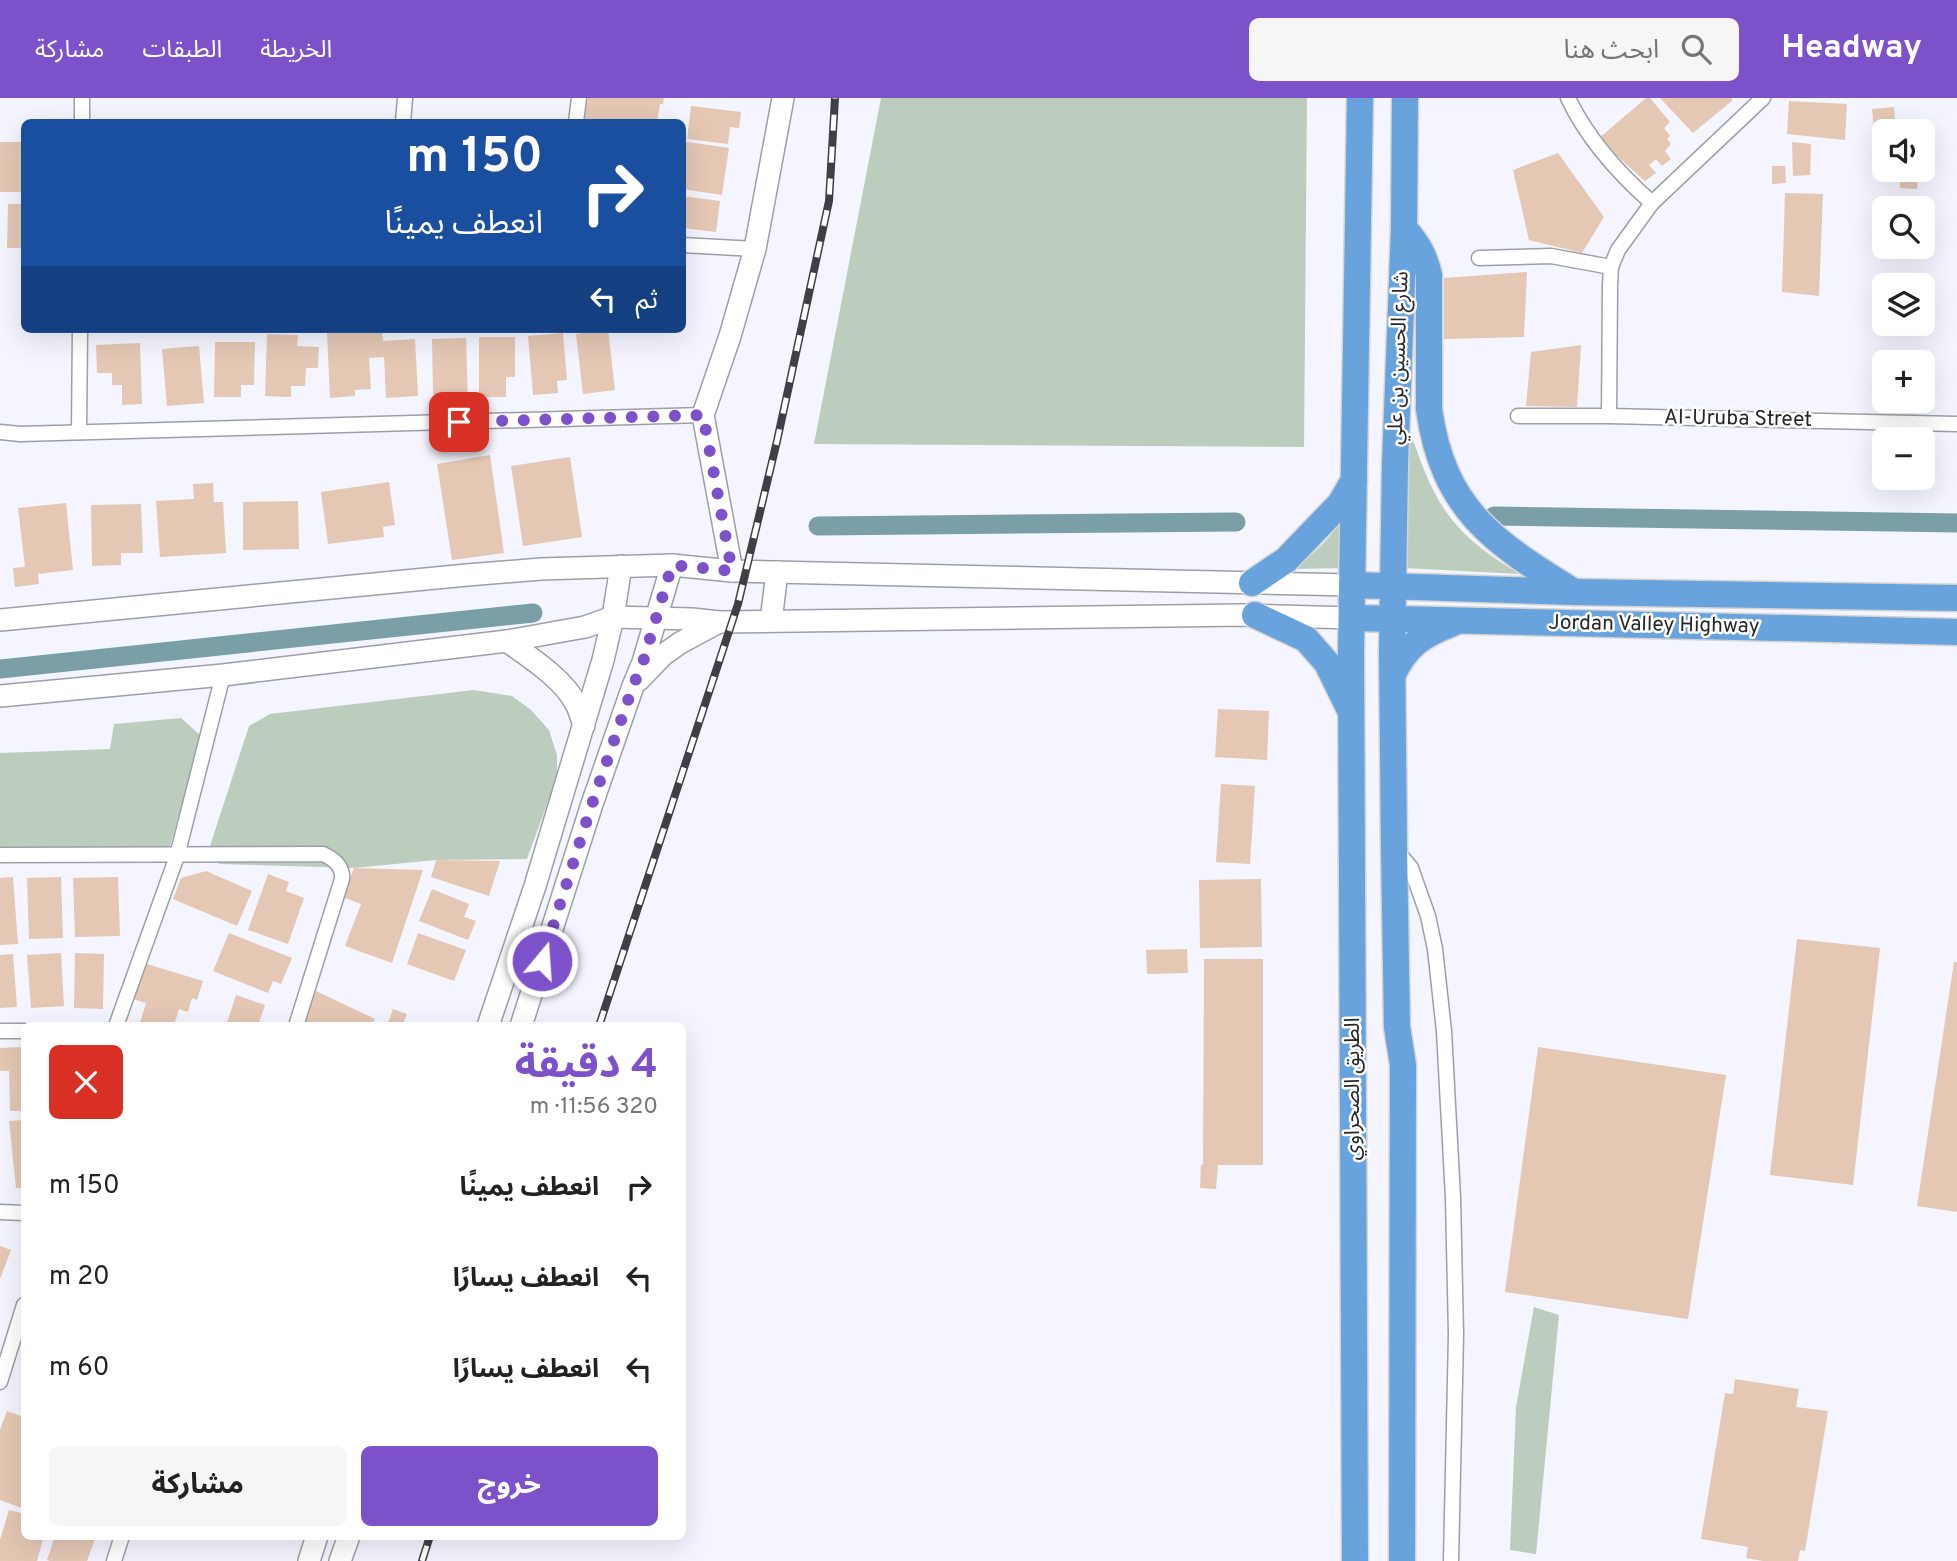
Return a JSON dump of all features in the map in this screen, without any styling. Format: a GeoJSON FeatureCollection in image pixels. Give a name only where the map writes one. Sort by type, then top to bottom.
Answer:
{"type":"FeatureCollection","features":[{"type":"Feature","properties":{"kind":"highway","name":"شارع الحسين بن علي"},"geometry":{"type":"LineString","coordinates":[[1352,618],[1360,98]]}},
{"type":"Feature","properties":{"kind":"highway","name":"شارع الحسين بن علي"},"geometry":{"type":"LineString","coordinates":[[1393,619],[1405,98]]}},
{"type":"Feature","properties":{"kind":"highway"},"geometry":{"type":"LineString","coordinates":[[1404,228],[1424,255],[1429,275],[1429,409],[1440,458],[1451,485],[1467,510],[1498,540],[1575,593]]}},
{"type":"Feature","properties":{"kind":"highway"},"geometry":{"type":"LineString","coordinates":[[1252,583],[1286,560],[1340,504],[1354,480]]}},
{"type":"Feature","properties":{"kind":"highway","name":"Jordan Valley Highway"},"geometry":{"type":"LineString","coordinates":[[1353,585],[1575,593],[1957,598]]}},
{"type":"Feature","properties":{"kind":"highway"},"geometry":{"type":"LineString","coordinates":[[1255,615],[1306,639],[1327,663],[1352,713]]}},
{"type":"Feature","properties":{"kind":"highway","name":"Jordan Valley Highway"},"geometry":{"type":"LineString","coordinates":[[1352,618],[1957,632]]}},
{"type":"Feature","properties":{"kind":"highway","name":"الطريق الصحراوي"},"geometry":{"type":"LineString","coordinates":[[1352,618],[1354,1561]]}},
{"type":"Feature","properties":{"kind":"highway"},"geometry":{"type":"LineString","coordinates":[[1393,619],[1397,1027],[1404,1065],[1402,1561]]}},
{"type":"Feature","properties":{"kind":"highway"},"geometry":{"type":"LineString","coordinates":[[1393,674],[1407,649],[1420,638],[1463,620]]}},
{"type":"Feature","properties":{"kind":"street"},"geometry":{"type":"LineString","coordinates":[[82,98],[82,119]]}},
{"type":"Feature","properties":{"kind":"street"},"geometry":{"type":"LineString","coordinates":[[403,119],[405,98]]}},
{"type":"Feature","properties":{"kind":"street"},"geometry":{"type":"LineString","coordinates":[[576,119],[579,98]]}},
{"type":"Feature","properties":{"kind":"street"},"geometry":{"type":"LineString","coordinates":[[732,571],[703,415],[730,336],[755,249],[783,98]]}},
{"type":"Feature","properties":{"kind":"street"},"geometry":{"type":"LineString","coordinates":[[1568,98],[1577,117],[1607,159],[1652,203]]}},
{"type":"Feature","properties":{"kind":"street"},"geometry":{"type":"LineString","coordinates":[[1609,416],[1611,267],[1618,250],[1652,203],[1763,98]]}},
{"type":"Feature","properties":{"kind":"street"},"geometry":{"type":"LineString","coordinates":[[686,245],[755,249]]}},
{"type":"Feature","properties":{"kind":"street"},"geometry":{"type":"LineString","coordinates":[[1479,258],[1551,257],[1611,267]]}},
{"type":"Feature","properties":{"kind":"street"},"geometry":{"type":"LineString","coordinates":[[79,432],[80,333]]}},
{"type":"Feature","properties":{"kind":"street"},"geometry":{"type":"LineString","coordinates":[[0,432],[20,434],[703,415]]}},
{"type":"Feature","properties":{"kind":"street","name":"Al-Uruba Street"},"geometry":{"type":"LineString","coordinates":[[1518,416],[1957,424]]}},
{"type":"Feature","properties":{"kind":"street"},"geometry":{"type":"LineString","coordinates":[[0,440],[20,434]]}},
{"type":"Feature","properties":{"kind":"street"},"geometry":{"type":"LineString","coordinates":[[522,1022],[592,804],[643,662],[672,565]]}},
{"type":"Feature","properties":{"kind":"street"},"geometry":{"type":"LineString","coordinates":[[0,620],[454,576],[621,566],[672,565],[732,571],[1353,585]]}},
{"type":"Feature","properties":{"kind":"street"},"geometry":{"type":"LineString","coordinates":[[489,1022],[535,886],[603,660],[614,617],[621,566]]}},
{"type":"Feature","properties":{"kind":"street"},"geometry":{"type":"LineString","coordinates":[[771,621],[777,572]]}},
{"type":"Feature","properties":{"kind":"street"},"geometry":{"type":"LineString","coordinates":[[0,696],[223,675],[507,641],[585,626],[614,617],[719,622],[1255,615],[1352,618]]}},
{"type":"Feature","properties":{"kind":"street"},"geometry":{"type":"LineString","coordinates":[[633,686],[663,655],[719,622]]}},
{"type":"Feature","properties":{"kind":"street"},"geometry":{"type":"LineString","coordinates":[[507,641],[532,659],[566,690],[576,703],[584,725]]}},
{"type":"Feature","properties":{"kind":"street"},"geometry":{"type":"LineString","coordinates":[[117,1022],[177,856],[223,675]]}},
{"type":"Feature","properties":{"kind":"street"},"geometry":{"type":"LineString","coordinates":[[1394,846],[1411,868],[1428,916],[1436,949],[1444,1031],[1453,1198],[1456,1335],[1451,1561]]}},
{"type":"Feature","properties":{"kind":"street"},"geometry":{"type":"LineString","coordinates":[[0,855],[323,854],[332,858],[342,873],[342,879],[297,1022]]}},
{"type":"Feature","properties":{"kind":"street"},"geometry":{"type":"LineString","coordinates":[[0,1031],[21,1031]]}},
{"type":"Feature","properties":{"kind":"street"},"geometry":{"type":"LineString","coordinates":[[0,1213],[21,1213]]}},
{"type":"Feature","properties":{"kind":"street"},"geometry":{"type":"LineString","coordinates":[[0,1382],[21,1315]]}},
{"type":"Feature","properties":{"kind":"street"},"geometry":{"type":"LineString","coordinates":[[114,1561],[121,1540]]}},
{"type":"Feature","properties":{"kind":"street"},"geometry":{"type":"LineString","coordinates":[[309,1561],[316,1540]]}},
{"type":"Feature","properties":{"kind":"street"},"geometry":{"type":"LineString","coordinates":[[340,1561],[348,1540]]}},
{"type":"Feature","properties":{"kind":"green space"},"geometry":{"type":"Polygon","coordinates":[[[881,98],[1307,98],[1304,447],[814,444],[881,98]]]}},
{"type":"Feature","properties":{"kind":"green space"},"geometry":{"type":"Polygon","coordinates":[[[1408,424],[1435,494],[1452,520],[1475,543],[1519,574],[1405,568],[1408,424]]]}},
{"type":"Feature","properties":{"kind":"green space"},"geometry":{"type":"Polygon","coordinates":[[[1347,513],[1347,568],[1293,569],[1323,544],[1347,513]]]}},
{"type":"Feature","properties":{"kind":"green space"},"geometry":{"type":"Polygon","coordinates":[[[474,690],[512,696],[531,710],[549,730],[557,755],[557,777],[527,859],[436,860],[354,868],[219,864],[210,846],[249,726],[270,714],[474,690]]]}},
{"type":"Feature","properties":{"kind":"green space"},"geometry":{"type":"Polygon","coordinates":[[[181,718],[201,736],[170,847],[0,852],[0,753],[110,749],[114,724],[181,718]]]}},
{"type":"Feature","properties":{"kind":"green space"},"geometry":{"type":"Polygon","coordinates":[[[1534,1307],[1559,1315],[1536,1554],[1510,1550],[1516,1407],[1534,1307]]]}},
{"type":"Feature","properties":{"kind":"building"},"geometry":{"type":"Polygon","coordinates":[[[588,98],[664,98],[658,119],[584,119],[588,98]]]}},
{"type":"Feature","properties":{"kind":"building"},"geometry":{"type":"Polygon","coordinates":[[[1646,98],[1650,98],[1670,122],[1664,128],[1670,136],[1667,139],[1671,144],[1665,151],[1671,159],[1662,166],[1656,159],[1649,165],[1656,173],[1645,181],[1598,139],[1646,98]]]}},
{"type":"Feature","properties":{"kind":"building"},"geometry":{"type":"Polygon","coordinates":[[[1660,98],[1731,98],[1733,100],[1693,133],[1660,98]]]}},
{"type":"Feature","properties":{"kind":"building"},"geometry":{"type":"Polygon","coordinates":[[[1789,101],[1847,104],[1845,140],[1787,134],[1789,101]]]}},
{"type":"Feature","properties":{"kind":"building"},"geometry":{"type":"Polygon","coordinates":[[[691,106],[741,112],[739,128],[730,127],[728,144],[687,139],[691,106]]]}},
{"type":"Feature","properties":{"kind":"building"},"geometry":{"type":"Polygon","coordinates":[[[1894,107],[1895,119],[1873,119],[1872,109],[1894,107]]]}},
{"type":"Feature","properties":{"kind":"building"},"geometry":{"type":"Polygon","coordinates":[[[0,142],[21,142],[21,192],[0,192],[0,142]]]}},
{"type":"Feature","properties":{"kind":"building"},"geometry":{"type":"Polygon","coordinates":[[[686,142],[729,148],[722,195],[686,190],[686,142]]]}},
{"type":"Feature","properties":{"kind":"building"},"geometry":{"type":"Polygon","coordinates":[[[1792,142],[1811,144],[1810,175],[1793,176],[1792,142]]]}},
{"type":"Feature","properties":{"kind":"building"},"geometry":{"type":"Polygon","coordinates":[[[1558,153],[1604,217],[1582,253],[1529,240],[1513,170],[1558,153]]]}},
{"type":"Feature","properties":{"kind":"building"},"geometry":{"type":"Polygon","coordinates":[[[1772,166],[1785,166],[1786,183],[1772,184],[1772,166]]]}},
{"type":"Feature","properties":{"kind":"building"},"geometry":{"type":"Polygon","coordinates":[[[1900,182],[1918,182],[1917,189],[1900,188],[1900,182]]]}},
{"type":"Feature","properties":{"kind":"building"},"geometry":{"type":"Polygon","coordinates":[[[1785,193],[1823,194],[1819,296],[1782,292],[1785,193]]]}},
{"type":"Feature","properties":{"kind":"building"},"geometry":{"type":"Polygon","coordinates":[[[686,197],[720,201],[716,232],[686,228],[686,197]]]}},
{"type":"Feature","properties":{"kind":"building"},"geometry":{"type":"Polygon","coordinates":[[[8,204],[21,204],[21,248],[7,248],[8,204]]]}},
{"type":"Feature","properties":{"kind":"building"},"geometry":{"type":"Polygon","coordinates":[[[1527,272],[1524,337],[1444,339],[1444,278],[1527,272]]]}},
{"type":"Feature","properties":{"kind":"building"},"geometry":{"type":"Polygon","coordinates":[[[327,333],[382,333],[383,341],[415,339],[418,396],[386,398],[384,357],[369,358],[371,389],[355,390],[355,396],[330,398],[327,333]]]}},
{"type":"Feature","properties":{"kind":"building"},"geometry":{"type":"Polygon","coordinates":[[[563,333],[567,380],[557,381],[558,393],[533,395],[528,336],[563,333]]]}},
{"type":"Feature","properties":{"kind":"building"},"geometry":{"type":"Polygon","coordinates":[[[608,333],[615,390],[583,394],[576,334],[608,333]]]}},
{"type":"Feature","properties":{"kind":"building"},"geometry":{"type":"Polygon","coordinates":[[[267,334],[298,335],[297,346],[319,347],[318,368],[306,368],[305,386],[291,386],[291,397],[265,396],[267,334]]]}},
{"type":"Feature","properties":{"kind":"building"},"geometry":{"type":"Polygon","coordinates":[[[479,337],[515,337],[515,377],[506,377],[506,397],[479,397],[479,337]]]}},
{"type":"Feature","properties":{"kind":"building"},"geometry":{"type":"Polygon","coordinates":[[[466,338],[468,401],[451,401],[451,394],[433,394],[432,339],[466,338]]]}},
{"type":"Feature","properties":{"kind":"building"},"geometry":{"type":"Polygon","coordinates":[[[215,342],[255,342],[254,385],[241,385],[241,397],[214,397],[215,342]]]}},
{"type":"Feature","properties":{"kind":"building"},"geometry":{"type":"Polygon","coordinates":[[[140,343],[142,404],[122,405],[122,385],[112,385],[112,373],[97,373],[96,345],[140,343]]]}},
{"type":"Feature","properties":{"kind":"building"},"geometry":{"type":"Polygon","coordinates":[[[1581,345],[1577,407],[1526,406],[1531,352],[1581,345]]]}},
{"type":"Feature","properties":{"kind":"building"},"geometry":{"type":"Polygon","coordinates":[[[199,346],[204,403],[167,406],[162,349],[199,346]]]}},
{"type":"Feature","properties":{"kind":"building"},"geometry":{"type":"Polygon","coordinates":[[[490,455],[504,553],[452,560],[437,464],[490,455]]]}},
{"type":"Feature","properties":{"kind":"building"},"geometry":{"type":"Polygon","coordinates":[[[570,457],[582,537],[523,546],[511,466],[570,457]]]}},
{"type":"Feature","properties":{"kind":"building"},"geometry":{"type":"Polygon","coordinates":[[[389,482],[395,525],[383,527],[384,537],[328,544],[321,492],[389,482]]]}},
{"type":"Feature","properties":{"kind":"building"},"geometry":{"type":"Polygon","coordinates":[[[213,483],[214,502],[223,502],[226,553],[160,557],[156,501],[194,499],[193,484],[213,483]]]}},
{"type":"Feature","properties":{"kind":"building"},"geometry":{"type":"Polygon","coordinates":[[[298,501],[299,549],[243,550],[243,502],[298,501]]]}},
{"type":"Feature","properties":{"kind":"building"},"geometry":{"type":"Polygon","coordinates":[[[66,503],[73,570],[38,574],[39,584],[15,587],[13,568],[25,567],[18,508],[66,503]]]}},
{"type":"Feature","properties":{"kind":"building"},"geometry":{"type":"Polygon","coordinates":[[[141,504],[143,553],[121,553],[121,565],[92,566],[91,505],[141,504]]]}},
{"type":"Feature","properties":{"kind":"building"},"geometry":{"type":"Polygon","coordinates":[[[1218,709],[1269,711],[1267,760],[1215,757],[1218,709]]]}},
{"type":"Feature","properties":{"kind":"building"},"geometry":{"type":"Polygon","coordinates":[[[1221,784],[1255,786],[1250,864],[1216,862],[1221,784]]]}},
{"type":"Feature","properties":{"kind":"building"},"geometry":{"type":"Polygon","coordinates":[[[436,860],[500,861],[489,896],[431,877],[436,860]]]}},
{"type":"Feature","properties":{"kind":"building"},"geometry":{"type":"Polygon","coordinates":[[[354,868],[423,870],[392,963],[345,946],[361,904],[342,897],[354,868]]]}},
{"type":"Feature","properties":{"kind":"building"},"geometry":{"type":"Polygon","coordinates":[[[206,871],[252,891],[237,926],[173,899],[181,878],[206,871]]]}},
{"type":"Feature","properties":{"kind":"building"},"geometry":{"type":"Polygon","coordinates":[[[268,874],[289,882],[286,891],[304,898],[288,944],[248,930],[268,874]]]}},
{"type":"Feature","properties":{"kind":"building"},"geometry":{"type":"Polygon","coordinates":[[[13,877],[18,944],[0,945],[0,878],[13,877]]]}},
{"type":"Feature","properties":{"kind":"building"},"geometry":{"type":"Polygon","coordinates":[[[61,877],[63,938],[29,939],[27,878],[61,877]]]}},
{"type":"Feature","properties":{"kind":"building"},"geometry":{"type":"Polygon","coordinates":[[[118,877],[120,936],[75,937],[73,878],[118,877]]]}},
{"type":"Feature","properties":{"kind":"building"},"geometry":{"type":"Polygon","coordinates":[[[1261,879],[1262,947],[1200,948],[1199,880],[1261,879]]]}},
{"type":"Feature","properties":{"kind":"building"},"geometry":{"type":"Polygon","coordinates":[[[432,889],[469,904],[464,917],[476,921],[468,940],[419,921],[432,889]]]}},
{"type":"Feature","properties":{"kind":"building"},"geometry":{"type":"Polygon","coordinates":[[[229,933],[292,958],[281,984],[273,981],[268,993],[213,971],[229,933]]]}},
{"type":"Feature","properties":{"kind":"building"},"geometry":{"type":"Polygon","coordinates":[[[418,933],[466,950],[454,981],[407,964],[418,933]]]}},
{"type":"Feature","properties":{"kind":"building"},"geometry":{"type":"Polygon","coordinates":[[[1797,939],[1880,948],[1853,1185],[1770,1175],[1797,939]]]}},
{"type":"Feature","properties":{"kind":"building"},"geometry":{"type":"Polygon","coordinates":[[[1187,949],[1188,973],[1147,974],[1146,950],[1187,949]]]}},
{"type":"Feature","properties":{"kind":"building"},"geometry":{"type":"Polygon","coordinates":[[[61,953],[64,1006],[31,1008],[27,955],[61,953]]]}},
{"type":"Feature","properties":{"kind":"building"},"geometry":{"type":"Polygon","coordinates":[[[75,953],[104,954],[103,1009],[74,1008],[75,953]]]}},
{"type":"Feature","properties":{"kind":"building"},"geometry":{"type":"Polygon","coordinates":[[[13,954],[17,1007],[0,1008],[0,955],[13,954]]]}},
{"type":"Feature","properties":{"kind":"building"},"geometry":{"type":"Polygon","coordinates":[[[1204,959],[1263,959],[1263,1165],[1218,1165],[1216,1189],[1200,1188],[1201,1164],[1203,1165],[1204,959]]]}},
{"type":"Feature","properties":{"kind":"building"},"geometry":{"type":"Polygon","coordinates":[[[140,962],[203,981],[197,1000],[192,998],[188,1012],[179,1009],[175,1022],[140,1022],[146,1003],[129,998],[140,962]]]}},
{"type":"Feature","properties":{"kind":"building"},"geometry":{"type":"Polygon","coordinates":[[[1954,962],[1957,962],[1957,1212],[1917,1206],[1954,962]]]}},
{"type":"Feature","properties":{"kind":"building"},"geometry":{"type":"Polygon","coordinates":[[[314,990],[375,1019],[374,1022],[299,1021],[314,990]]]}},
{"type":"Feature","properties":{"kind":"building"},"geometry":{"type":"Polygon","coordinates":[[[236,995],[265,1005],[259,1022],[227,1022],[236,995]]]}},
{"type":"Feature","properties":{"kind":"building"},"geometry":{"type":"Polygon","coordinates":[[[393,1009],[407,1014],[404,1022],[388,1022],[393,1009]]]}},
{"type":"Feature","properties":{"kind":"building"},"geometry":{"type":"Polygon","coordinates":[[[21,1047],[21,1111],[10,1111],[9,1071],[0,1071],[0,1048],[21,1047]]]}},
{"type":"Feature","properties":{"kind":"building"},"geometry":{"type":"Polygon","coordinates":[[[1538,1047],[1726,1075],[1688,1319],[1505,1292],[1538,1047]]]}},
{"type":"Feature","properties":{"kind":"building"},"geometry":{"type":"Polygon","coordinates":[[[21,1120],[21,1188],[16,1188],[9,1121],[21,1120]]]}},
{"type":"Feature","properties":{"kind":"building"},"geometry":{"type":"Polygon","coordinates":[[[0,1246],[11,1250],[0,1279],[0,1246]]]}},
{"type":"Feature","properties":{"kind":"building"},"geometry":{"type":"Polygon","coordinates":[[[1735,1379],[1799,1389],[1796,1407],[1828,1411],[1805,1551],[1800,1550],[1798,1561],[1746,1558],[1748,1547],[1701,1539],[1725,1393],[1733,1394],[1735,1379]]]}},
{"type":"Feature","properties":{"kind":"building"},"geometry":{"type":"Polygon","coordinates":[[[7,1411],[21,1416],[21,1508],[0,1500],[0,1430],[7,1411]]]}},
{"type":"Feature","properties":{"kind":"building"},"geometry":{"type":"Polygon","coordinates":[[[9,1510],[21,1513],[21,1540],[43,1540],[37,1561],[0,1561],[0,1540],[9,1510]]]}},
{"type":"Feature","properties":{"kind":"building"},"geometry":{"type":"Polygon","coordinates":[[[54,1540],[95,1540],[87,1561],[47,1560],[54,1540]]]}},
{"type":"Feature","properties":{"kind":"waterway"},"geometry":{"type":"LineString","coordinates":[[1494,516],[1957,523]]}},
{"type":"Feature","properties":{"kind":"waterway"},"geometry":{"type":"LineString","coordinates":[[818,526],[1236,522]]}},
{"type":"Feature","properties":{"kind":"waterway"},"geometry":{"type":"LineString","coordinates":[[0,669],[533,613]]}},
{"type":"Feature","properties":{"kind":"railway"},"geometry":{"type":"LineString","coordinates":[[600,1022],[738,604],[777,441],[829,201],[835,98]]}},
{"type":"Feature","properties":{"kind":"railway"},"geometry":{"type":"LineString","coordinates":[[422,1561],[429,1540]]}},
{"type":"Feature","properties":{"kind":"route"},"geometry":{"type":"LineString","coordinates":[[459,422],[703,415],[732,571],[672,565],[643,662],[592,804],[542,961]]}}]}
